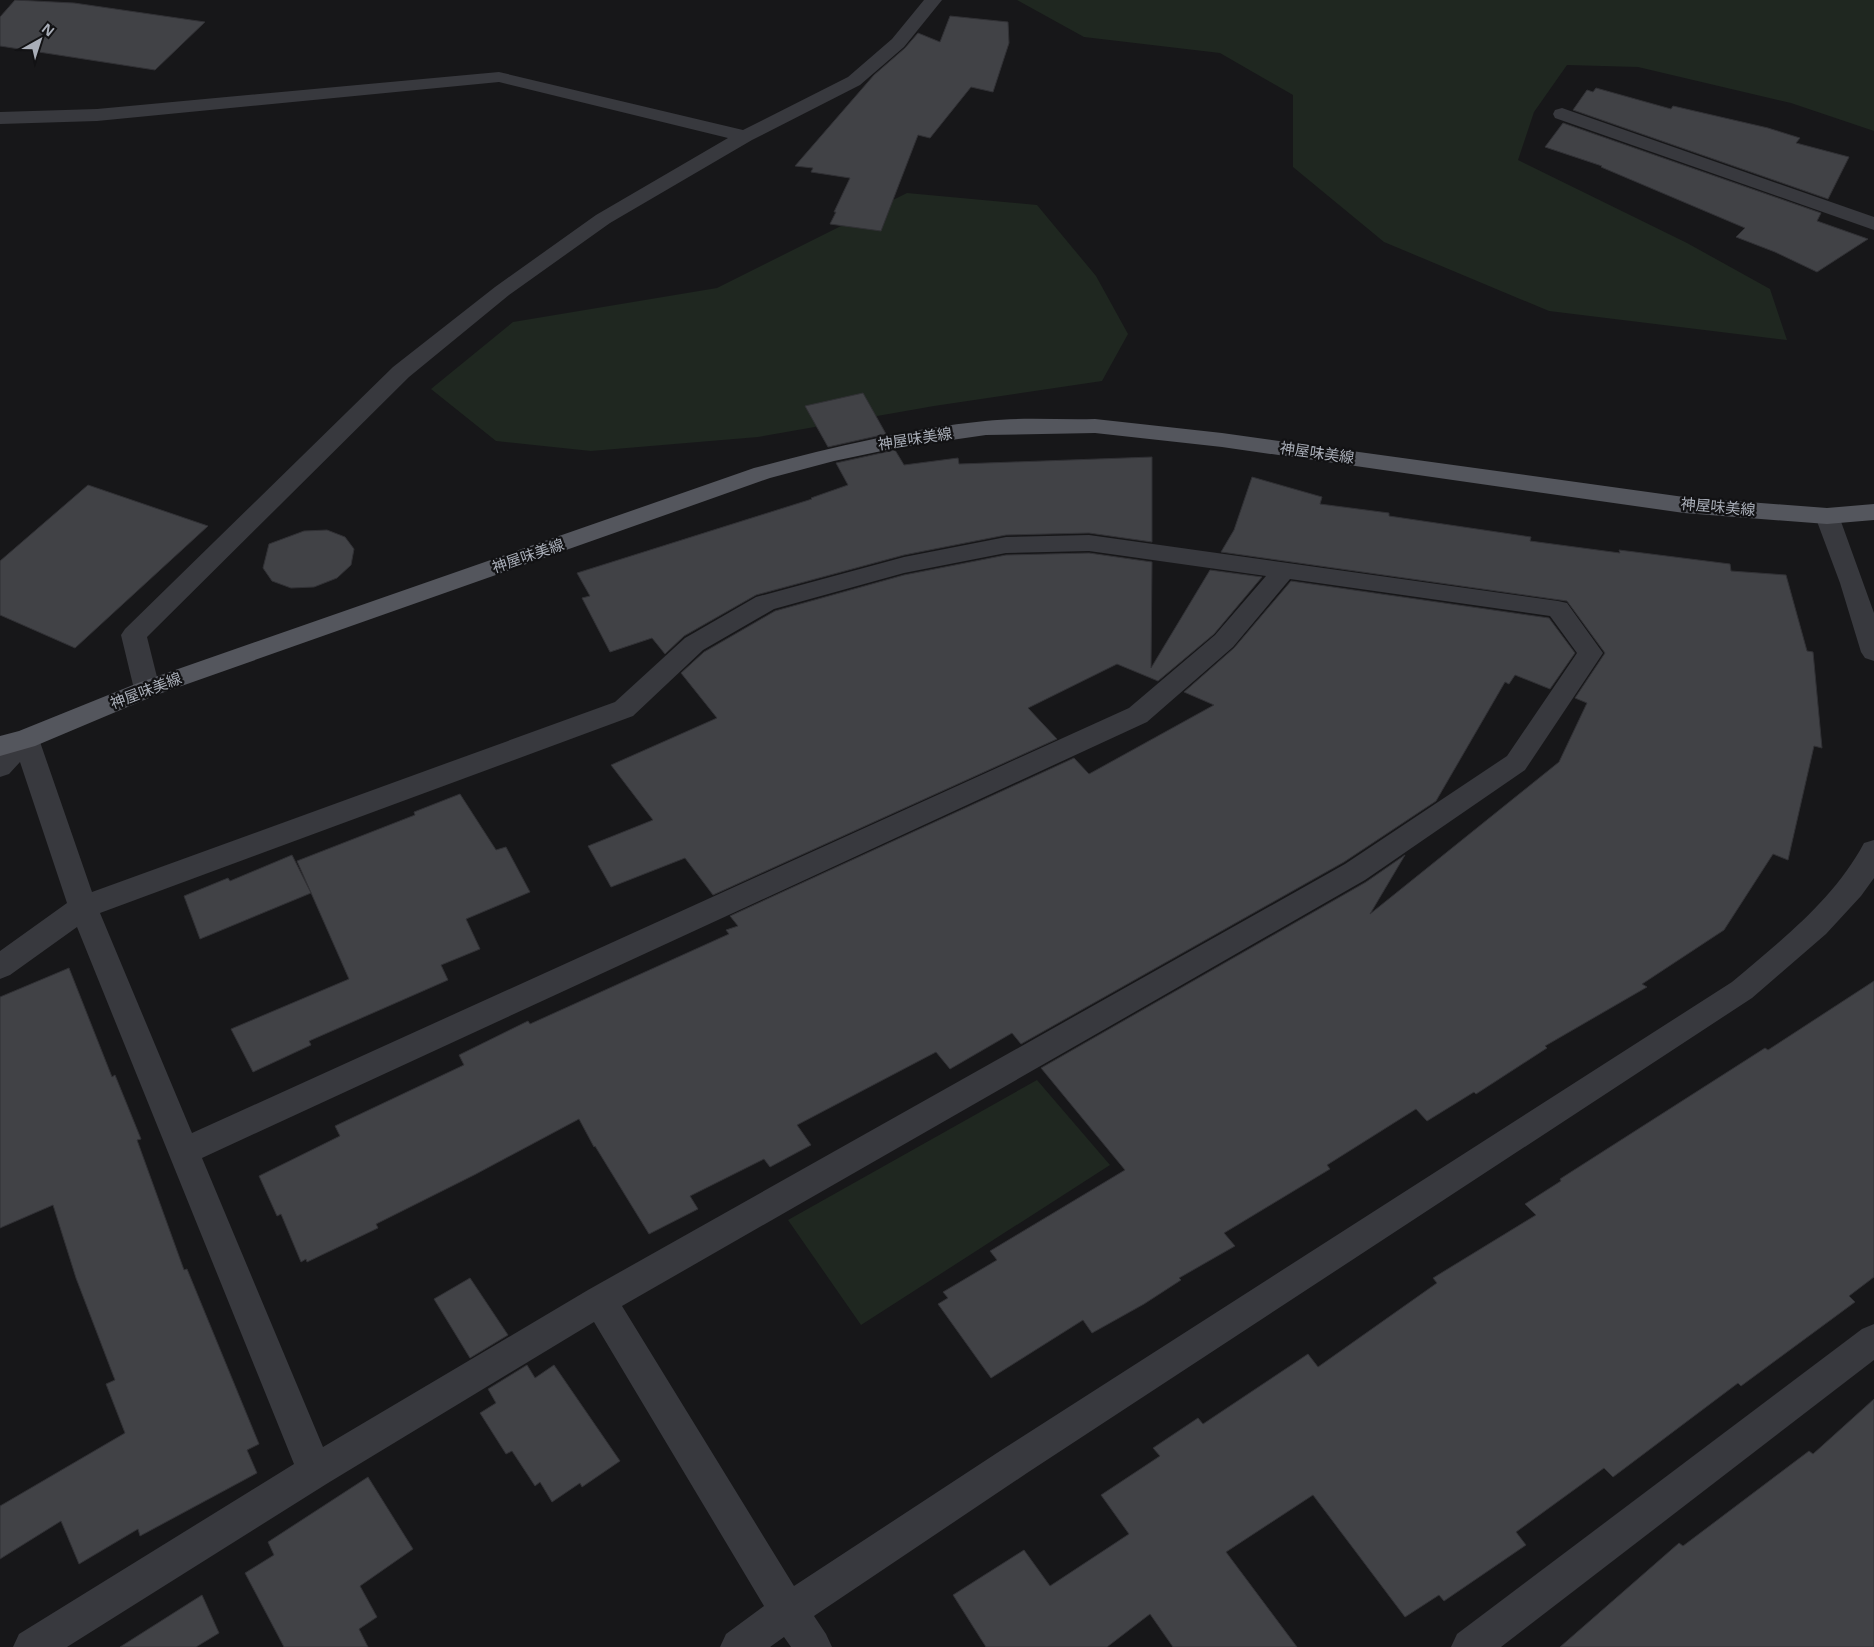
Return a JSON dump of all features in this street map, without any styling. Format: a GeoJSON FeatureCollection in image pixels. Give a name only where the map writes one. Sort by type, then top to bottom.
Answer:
{"type":"FeatureCollection","features":[{"type":"Feature","properties":{"kind":"main road","name":"神屋味美線"},"geometry":{"type":"LineString","coordinates":[[13,742],[147,689],[762,474],[833,454],[896,441],[986,428],[1095,426],[1222,440],[1684,505],[1827,516],[1874,512]]}},
{"type":"Feature","properties":{"kind":"street"},"geometry":{"type":"LineString","coordinates":[[147,689],[134,635],[402,372],[502,291],[603,219],[745,136],[854,81],[898,43],[933,0]]}},
{"type":"Feature","properties":{"kind":"street"},"geometry":{"type":"LineString","coordinates":[[0,118],[96,115],[499,77],[745,136]]}},
{"type":"Feature","properties":{"kind":"street"},"geometry":{"type":"LineString","coordinates":[[1562,114],[1874,224]]}},
{"type":"Feature","properties":{"kind":"street"},"geometry":{"type":"LineString","coordinates":[[1827,516],[1852,583],[1874,652]]}},
{"type":"Feature","properties":{"kind":"street"},"geometry":{"type":"LineString","coordinates":[[0,967],[83,907],[624,709],[694,644],[765,603],[904,565],[1006,545],[1089,543],[1284,572],[1558,609],[1590,652],[1516,763],[1355,872],[600,1301],[315,1471],[32,1647]]}},
{"type":"Feature","properties":{"kind":"street"},"geometry":{"type":"LineString","coordinates":[[183,1152],[1138,715],[1224,641],[1284,572]]}},
{"type":"Feature","properties":{"kind":"street"},"geometry":{"type":"LineString","coordinates":[[13,742],[83,907],[315,1471]]}},
{"type":"Feature","properties":{"kind":"street"},"geometry":{"type":"LineString","coordinates":[[0,767],[13,742]]}},
{"type":"Feature","properties":{"kind":"street"},"geometry":{"type":"LineString","coordinates":[[739,1647],[788,1612],[1324,1259],[1742,990],[1803,938],[1836,904],[1869,864],[1874,851]]}},
{"type":"Feature","properties":{"kind":"street"},"geometry":{"type":"LineString","coordinates":[[600,1301],[788,1612],[813,1647]]}},
{"type":"Feature","properties":{"kind":"street"},"geometry":{"type":"LineString","coordinates":[[1470,1647],[1874,1340]]}},
{"type":"Feature","properties":{"kind":"shaded area"},"geometry":{"type":"Polygon","coordinates":[[[1017,0],[1874,0],[1874,131],[1791,103],[1638,67],[1567,65],[1534,112],[1518,160],[1687,243],[1770,289],[1787,340],[1549,311],[1384,242],[1293,167],[1293,95],[1220,53],[1084,37],[1017,0]]]}},
{"type":"Feature","properties":{"kind":"shaded area"},"geometry":{"type":"Polygon","coordinates":[[[907,193],[1037,205],[1096,276],[1128,334],[1102,381],[934,406],[758,437],[591,451],[496,441],[431,389],[513,322],[717,288],[907,193]]]}},
{"type":"Feature","properties":{"kind":"shaded area"},"geometry":{"type":"Polygon","coordinates":[[[1037,1080],[1110,1165],[861,1325],[788,1220],[1037,1080]]]}},
{"type":"Feature","properties":{"kind":"building"},"geometry":{"type":"Polygon","coordinates":[[[15,0],[74,3],[205,22],[155,70],[0,46],[0,17],[15,0]]]}},
{"type":"Feature","properties":{"kind":"building"},"geometry":{"type":"Polygon","coordinates":[[[950,16],[1008,22],[1009,43],[993,92],[971,87],[930,138],[918,135],[881,231],[830,224],[850,178],[811,172],[813,168],[795,166],[874,75],[905,48],[918,33],[940,42],[950,16]]]}},
{"type":"Feature","properties":{"kind":"building"},"geometry":{"type":"Polygon","coordinates":[[[1596,88],[1671,109],[1673,106],[1768,128],[1800,138],[1796,143],[1849,157],[1828,199],[1573,110],[1587,90],[1593,92],[1596,88]]]}},
{"type":"Feature","properties":{"kind":"building"},"geometry":{"type":"Polygon","coordinates":[[[1563,123],[1821,213],[1817,221],[1868,239],[1817,272],[1775,252],[1736,237],[1745,228],[1602,166],[1545,147],[1563,123]]]}},
{"type":"Feature","properties":{"kind":"building"},"geometry":{"type":"Polygon","coordinates":[[[863,393],[886,434],[828,447],[805,406],[863,393]]]}},
{"type":"Feature","properties":{"kind":"building"},"geometry":{"type":"Polygon","coordinates":[[[895,450],[904,465],[958,458],[959,464],[1152,457],[1152,542],[1089,533],[1006,535],[904,555],[756,595],[684,636],[665,654],[652,638],[610,652],[582,598],[590,596],[577,573],[812,499],[848,485],[836,463],[895,450]]]}},
{"type":"Feature","properties":{"kind":"building"},"geometry":{"type":"Polygon","coordinates":[[[1252,477],[1322,497],[1320,504],[1389,513],[1389,516],[1531,537],[1530,541],[1620,553],[1619,550],[1730,564],[1731,571],[1786,575],[1807,651],[1813,652],[1822,748],[1814,746],[1788,860],[1773,854],[1724,930],[1642,984],[1647,987],[1545,1046],[1547,1048],[1476,1094],[1474,1092],[1427,1121],[1416,1109],[1327,1165],[1330,1169],[1224,1233],[1235,1246],[1179,1278],[1181,1280],[1144,1304],[1092,1333],[1083,1320],[991,1378],[938,1304],[948,1298],[943,1292],[997,1260],[990,1251],[1125,1170],[1041,1068],[1366,882],[1405,855],[1370,914],[1559,762],[1587,703],[1575,698],[1605,653],[1567,601],[1221,552],[1234,530],[1252,477]]]}},
{"type":"Feature","properties":{"kind":"building"},"geometry":{"type":"Polygon","coordinates":[[[88,485],[208,526],[75,648],[0,615],[0,561],[88,485]]]}},
{"type":"Feature","properties":{"kind":"building"},"geometry":{"type":"Polygon","coordinates":[[[327,530],[345,537],[354,549],[351,565],[337,578],[314,587],[291,588],[272,581],[263,568],[269,544],[304,531],[327,530]]]}},
{"type":"Feature","properties":{"kind":"building"},"geometry":{"type":"Polygon","coordinates":[[[1089,553],[1152,562],[1151,668],[1210,570],[1262,577],[1214,634],[1158,681],[1117,664],[1028,708],[1057,739],[713,895],[685,858],[611,887],[588,846],[653,820],[611,765],[717,718],[681,673],[704,652],[775,611],[904,575],[1006,555],[1089,553]]]}},
{"type":"Feature","properties":{"kind":"building"},"geometry":{"type":"Polygon","coordinates":[[[1291,581],[1549,618],[1575,653],[1550,689],[1515,675],[1509,684],[1505,682],[1436,801],[1344,862],[1021,1044],[1012,1033],[950,1069],[936,1052],[797,1125],[811,1145],[770,1167],[764,1159],[690,1196],[698,1209],[649,1234],[594,1147],[579,1119],[476,1174],[376,1224],[378,1228],[307,1262],[306,1259],[301,1262],[281,1214],[277,1216],[259,1176],[340,1136],[335,1126],[464,1065],[459,1055],[528,1021],[530,1024],[729,934],[726,930],[738,926],[730,916],[1074,758],[1089,774],[1214,705],[1184,692],[1234,648],[1291,581]]]}},
{"type":"Feature","properties":{"kind":"building"},"geometry":{"type":"Polygon","coordinates":[[[460,794],[496,850],[506,847],[530,892],[466,919],[480,949],[441,965],[448,980],[309,1041],[311,1045],[253,1072],[231,1029],[349,979],[297,861],[415,815],[414,812],[460,794]]]}},
{"type":"Feature","properties":{"kind":"building"},"geometry":{"type":"Polygon","coordinates":[[[292,855],[311,893],[200,939],[184,896],[228,878],[230,881],[292,855]]]}},
{"type":"Feature","properties":{"kind":"building"},"geometry":{"type":"Polygon","coordinates":[[[69,968],[112,1077],[115,1075],[141,1139],[137,1140],[184,1270],[187,1269],[259,1444],[247,1450],[257,1473],[140,1536],[138,1529],[79,1564],[61,1521],[0,1559],[0,1506],[125,1433],[106,1384],[115,1380],[76,1278],[53,1205],[0,1228],[0,997],[69,968]]]}},
{"type":"Feature","properties":{"kind":"building"},"geometry":{"type":"Polygon","coordinates":[[[1874,981],[1874,1277],[1849,1296],[1855,1302],[1741,1386],[1738,1383],[1613,1477],[1604,1468],[1516,1532],[1526,1545],[1444,1601],[1439,1595],[1405,1617],[1313,1495],[1226,1552],[1297,1647],[1173,1647],[1150,1614],[1107,1647],[986,1647],[953,1595],[1024,1550],[1050,1586],[1129,1534],[1101,1495],[1160,1456],[1153,1448],[1198,1418],[1203,1424],[1308,1354],[1318,1367],[1437,1283],[1433,1278],[1536,1215],[1525,1204],[1561,1181],[1560,1179],[1765,1048],[1768,1050],[1874,981]]]}},
{"type":"Feature","properties":{"kind":"building"},"geometry":{"type":"Polygon","coordinates":[[[470,1278],[508,1335],[470,1358],[434,1299],[470,1278]]]}},
{"type":"Feature","properties":{"kind":"building"},"geometry":{"type":"Polygon","coordinates":[[[527,1365],[535,1378],[554,1365],[620,1461],[582,1487],[580,1483],[552,1502],[540,1482],[535,1486],[512,1451],[506,1454],[480,1413],[496,1403],[488,1389],[527,1365]]]}},
{"type":"Feature","properties":{"kind":"building"},"geometry":{"type":"Polygon","coordinates":[[[1874,1399],[1874,1647],[1560,1647],[1679,1543],[1683,1546],[1809,1451],[1813,1454],[1874,1399]]]}},
{"type":"Feature","properties":{"kind":"building"},"geometry":{"type":"Polygon","coordinates":[[[368,1477],[413,1549],[360,1586],[377,1617],[359,1629],[368,1647],[284,1647],[245,1573],[274,1555],[268,1542],[368,1477]]]}},
{"type":"Feature","properties":{"kind":"building"},"geometry":{"type":"Polygon","coordinates":[[[202,1595],[219,1633],[196,1647],[120,1647],[202,1595]]]}}]}
